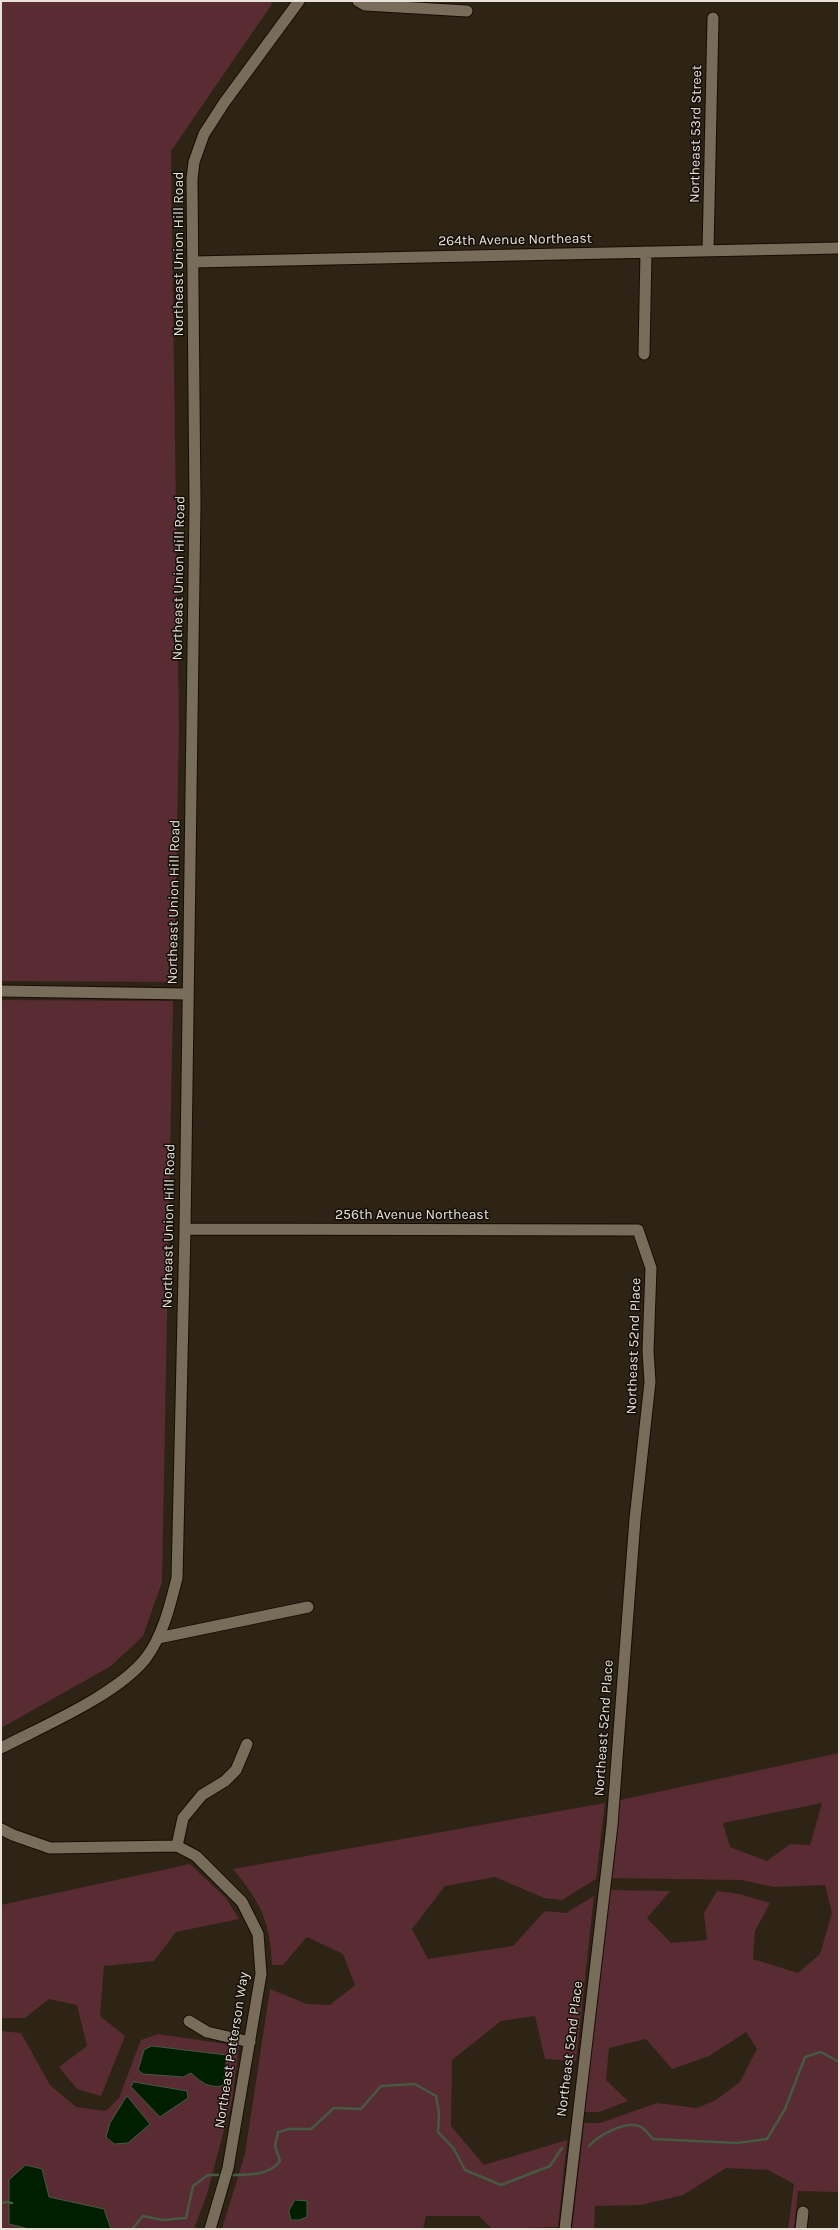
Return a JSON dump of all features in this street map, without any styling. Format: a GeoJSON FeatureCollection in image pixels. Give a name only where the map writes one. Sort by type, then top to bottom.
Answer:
{"type":"FeatureCollection","features":[{"type":"Feature","properties":{"kind":"street","name":"Northeast Union Hill Road"},"geometry":{"type":"LineString","coordinates":[[1,1748],[106,1692],[122,1681],[146,1657],[158,1638],[168,1612],[177,1578],[185,1229],[187,994],[195,504],[192,179],[194,162],[204,134],[224,103],[299,1]]}},
{"type":"Feature","properties":{"kind":"street"},"geometry":{"type":"LineString","coordinates":[[358,1],[364,5],[467,11]]}},
{"type":"Feature","properties":{"kind":"street","name":"Northeast 53rd Street"},"geometry":{"type":"LineString","coordinates":[[708,251],[713,18]]}},
{"type":"Feature","properties":{"kind":"street","name":"264th Avenue Northeast"},"geometry":{"type":"LineString","coordinates":[[192,262],[839,248]]}},
{"type":"Feature","properties":{"kind":"street"},"geometry":{"type":"LineString","coordinates":[[644,354],[646,252]]}},
{"type":"Feature","properties":{"kind":"street"},"geometry":{"type":"LineString","coordinates":[[1,991],[187,994]]}},
{"type":"Feature","properties":{"kind":"street","name":"256th Avenue Northeast"},"geometry":{"type":"LineString","coordinates":[[185,1229],[638,1230]]}},
{"type":"Feature","properties":{"kind":"street","name":"Northeast 52nd Place"},"geometry":{"type":"LineString","coordinates":[[565,2229],[612,1825],[635,1519],[650,1382],[648,1351],[651,1268],[638,1230]]}},
{"type":"Feature","properties":{"kind":"street"},"geometry":{"type":"LineString","coordinates":[[158,1638],[308,1607]]}},
{"type":"Feature","properties":{"kind":"street"},"geometry":{"type":"LineString","coordinates":[[176,1846],[183,1818],[202,1795],[225,1781],[236,1770],[247,1744]]}},
{"type":"Feature","properties":{"kind":"street","name":"Northeast Patterson Way"},"geometry":{"type":"LineString","coordinates":[[1,1828],[13,1835],[50,1848],[176,1846],[196,1856],[242,1902],[258,1934],[261,1974],[228,2168],[210,2229]]}},
{"type":"Feature","properties":{"kind":"street"},"geometry":{"type":"LineString","coordinates":[[188,2021],[207,2032],[250,2042]]}},
{"type":"Feature","properties":{"kind":"street"},"geometry":{"type":"LineString","coordinates":[[801,2229],[803,2212]]}},
{"type":"Feature","properties":{"kind":"shaded area"},"geometry":{"type":"Polygon","coordinates":[[[1,1],[274,1],[171,151],[179,729],[174,982],[1,981],[1,1]]]}},
{"type":"Feature","properties":{"kind":"shaded area"},"geometry":{"type":"Polygon","coordinates":[[[1,1000],[173,1001],[162,1582],[143,1636],[111,1666],[1,1728],[1,1000]]]}},
{"type":"Feature","properties":{"kind":"shaded area"},"geometry":{"type":"Polygon","coordinates":[[[839,1753],[839,2192],[798,2191],[794,2229],[788,2229],[794,2184],[768,2170],[726,2168],[683,2195],[641,2205],[595,2206],[594,2229],[572,2229],[584,2123],[600,2123],[657,2103],[697,2108],[716,2100],[740,2082],[757,2049],[746,2032],[709,2056],[672,2069],[646,2039],[609,2048],[606,2080],[628,2101],[599,2112],[584,2112],[610,1890],[670,1891],[647,1918],[671,1943],[707,1940],[704,1913],[717,1891],[739,1894],[770,1903],[755,1931],[753,1959],[798,1973],[820,1954],[832,1913],[825,1885],[774,1887],[742,1880],[611,1878],[620,1800],[839,1753]],[[822,1803],[723,1823],[730,1847],[767,1861],[790,1844],[810,1845],[822,1803]]]}},
{"type":"Feature","properties":{"kind":"shaded area"},"geometry":{"type":"Polygon","coordinates":[[[605,1803],[596,1879],[562,1900],[544,1898],[495,1877],[445,1886],[412,1929],[428,1959],[513,1946],[545,1911],[566,1913],[594,1896],[576,2061],[545,2059],[535,2016],[501,2021],[452,2060],[451,2126],[484,2165],[567,2140],[558,2227],[492,2229],[479,2216],[426,2216],[423,2229],[222,2229],[245,2154],[270,1989],[307,2004],[330,2005],[355,1985],[343,1954],[307,1937],[283,1965],[272,1965],[269,1936],[262,1913],[251,1892],[233,1869],[605,1803]]]}},
{"type":"Feature","properties":{"kind":"shaded area"},"geometry":{"type":"Polygon","coordinates":[[[190,1864],[226,1898],[239,1919],[176,1932],[154,1961],[104,1966],[100,2016],[125,2036],[101,2096],[77,2089],[59,2067],[87,2046],[77,2005],[49,1999],[25,2018],[1,2018],[1,1905],[190,1864]]]}},
{"type":"Feature","properties":{"kind":"shaded area"},"geometry":{"type":"Polygon","coordinates":[[[1,2031],[21,2033],[50,2085],[76,2107],[106,2111],[119,2098],[141,2040],[158,2034],[239,2046],[232,2100],[207,2194],[194,2229],[1,2229],[1,2031]]]}},
{"type":"Feature","properties":{"kind":"shaded area"},"geometry":{"type":"Polygon","coordinates":[[[152,2046],[227,2055],[223,2086],[206,2084],[191,2073],[183,2077],[143,2074],[138,2070],[144,2050],[152,2046]]]}},
{"type":"Feature","properties":{"kind":"shaded area"},"geometry":{"type":"Polygon","coordinates":[[[134,2082],[187,2091],[188,2098],[160,2117],[131,2087],[134,2082]]]}},
{"type":"Feature","properties":{"kind":"shaded area"},"geometry":{"type":"Polygon","coordinates":[[[127,2096],[150,2124],[128,2143],[114,2144],[106,2137],[110,2123],[127,2096]]]}},
{"type":"Feature","properties":{"kind":"shaded area"},"geometry":{"type":"Polygon","coordinates":[[[26,2165],[42,2169],[49,2197],[104,2209],[111,2229],[29,2229],[9,2224],[9,2180],[26,2165]]]}},
{"type":"Feature","properties":{"kind":"shaded area"},"geometry":{"type":"Polygon","coordinates":[[[295,2200],[307,2201],[307,2217],[299,2220],[291,2220],[289,2211],[295,2200]]]}},
{"type":"Feature","properties":{"kind":"waterway"},"geometry":{"type":"LineString","coordinates":[[589,2146],[612,2130],[626,2125],[639,2126],[643,2128],[653,2139],[737,2143],[767,2139],[785,2109],[805,2057],[821,2052],[839,2062]]}},
{"type":"Feature","properties":{"kind":"waterway"},"geometry":{"type":"LineString","coordinates":[[233,2175],[246,2175],[265,2172],[276,2166],[280,2161],[275,2146],[278,2132],[289,2129],[311,2129],[334,2108],[361,2109],[381,2086],[415,2084],[436,2096],[439,2112],[438,2132],[454,2149],[465,2170],[501,2185],[550,2166],[562,2148]]}},
{"type":"Feature","properties":{"kind":"waterway"},"geometry":{"type":"LineString","coordinates":[[132,2229],[143,2216],[163,2220],[186,2218],[193,2186],[208,2175],[219,2175]]}},
{"type":"Feature","properties":{"kind":"waterway"},"geometry":{"type":"LineString","coordinates":[[1,2203],[12,2203]]}}]}
